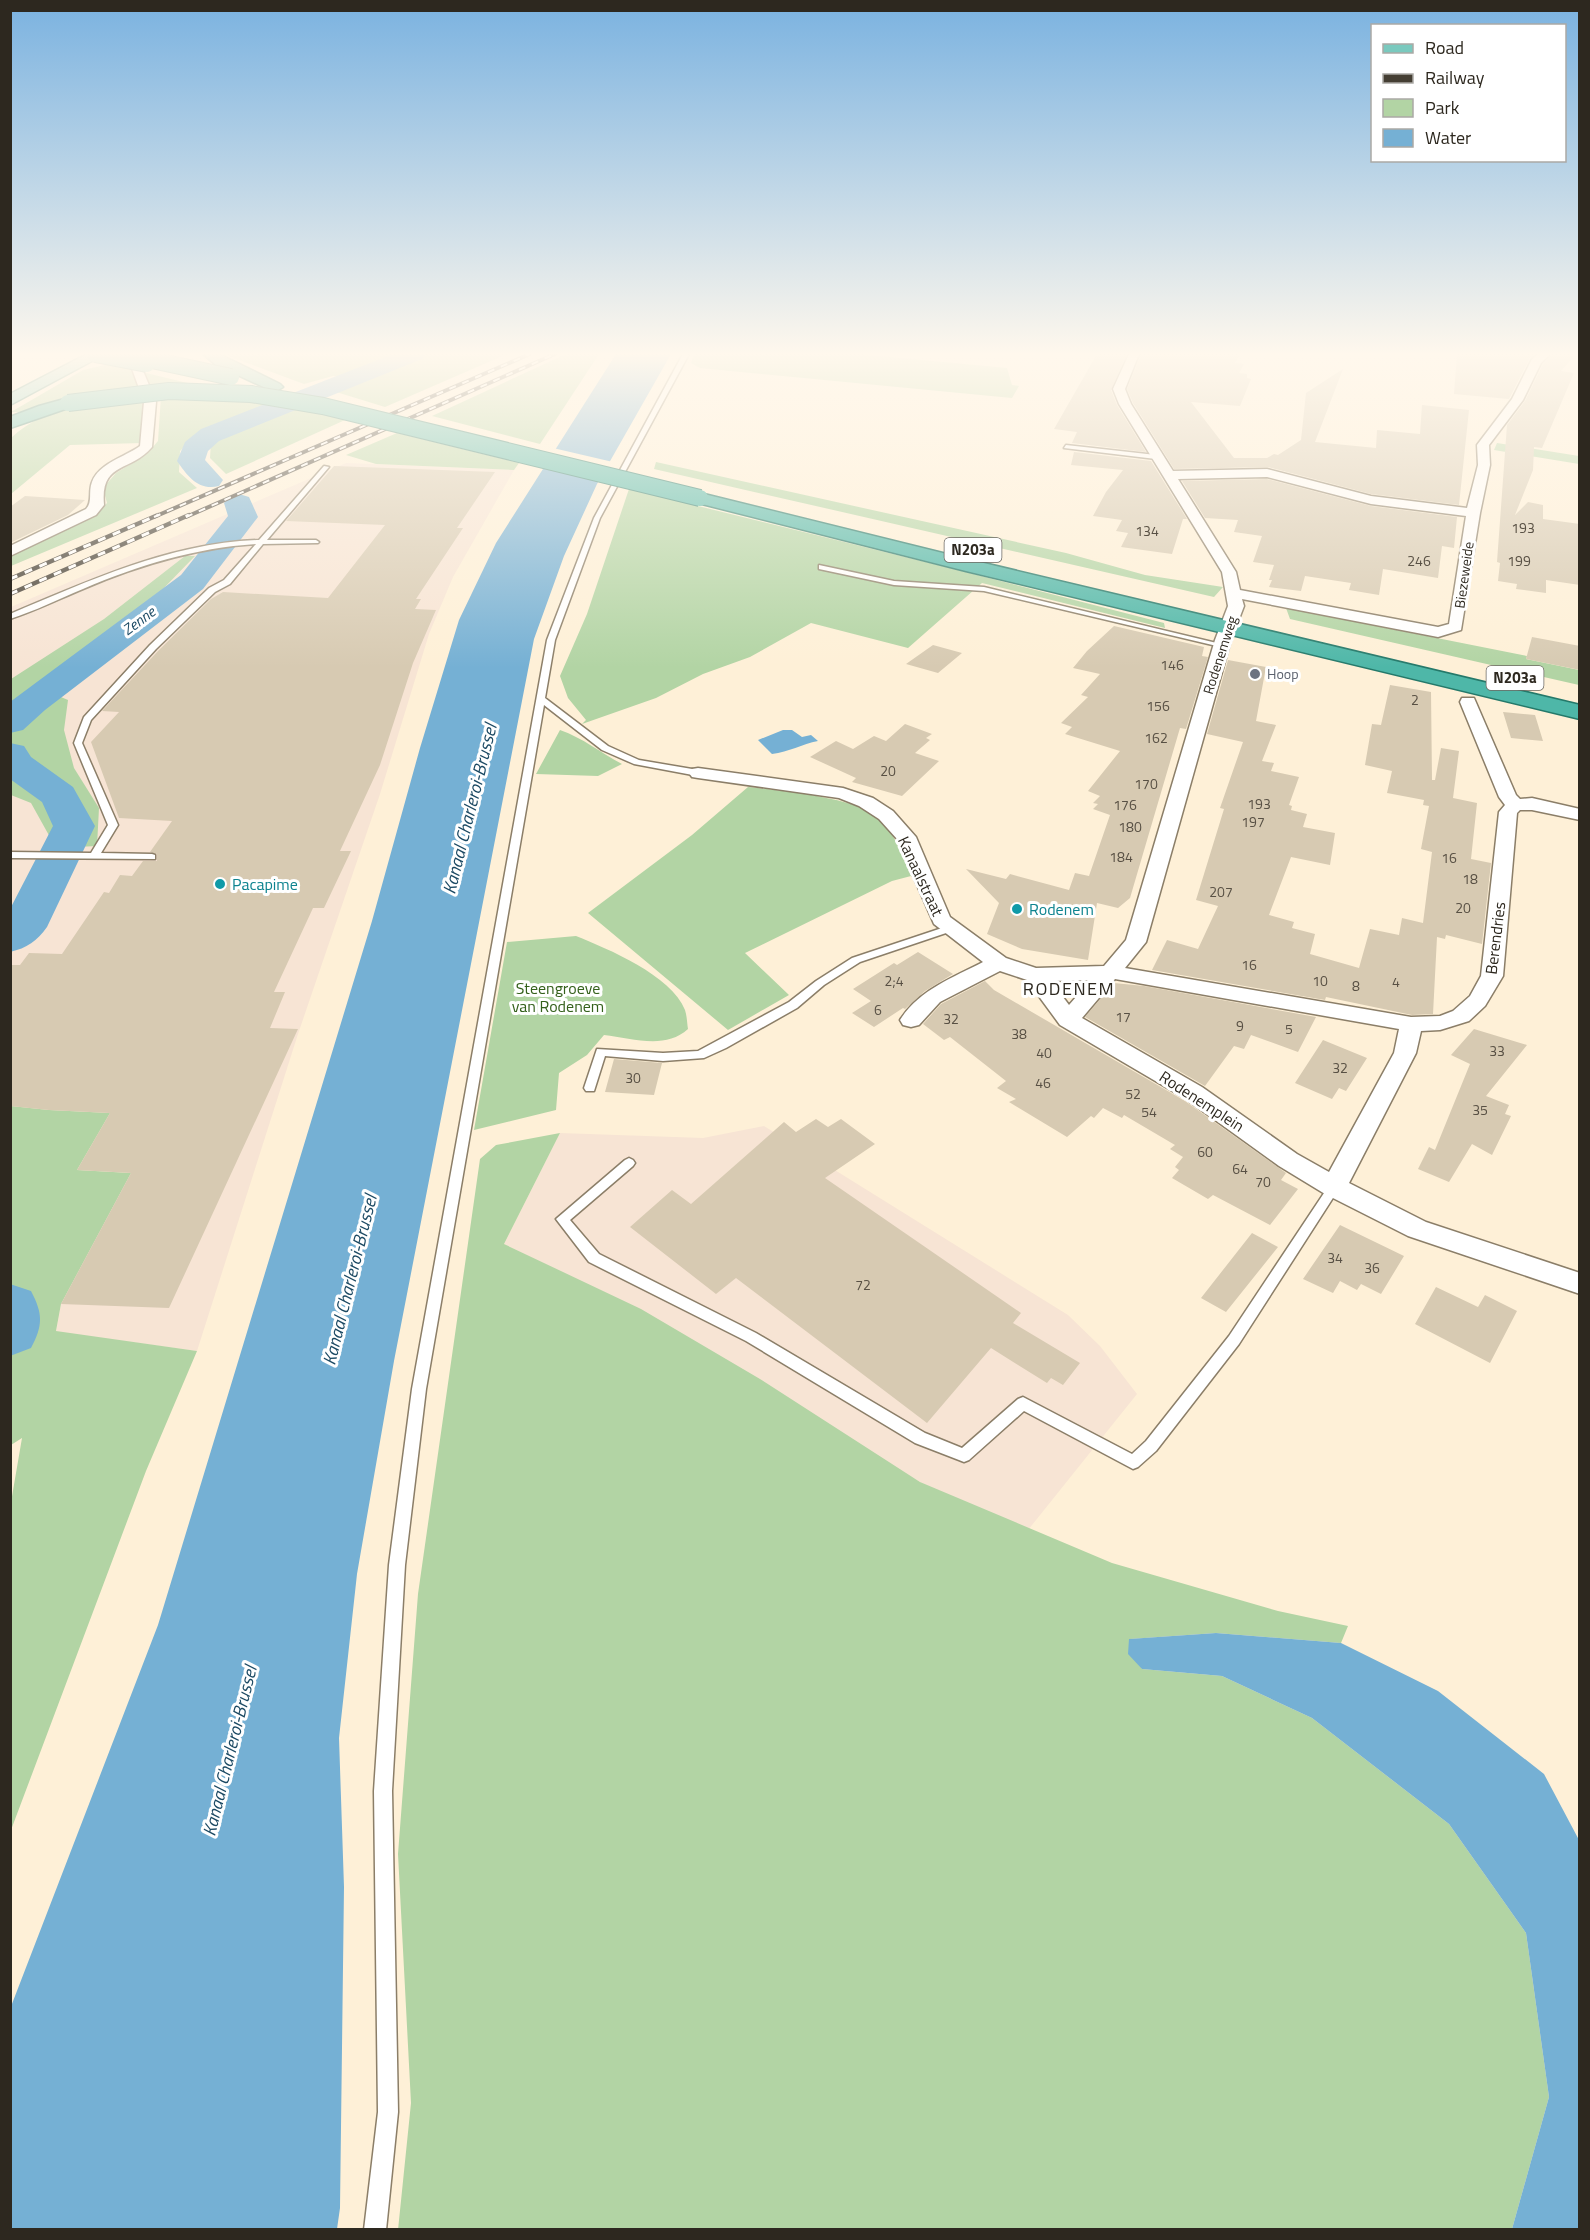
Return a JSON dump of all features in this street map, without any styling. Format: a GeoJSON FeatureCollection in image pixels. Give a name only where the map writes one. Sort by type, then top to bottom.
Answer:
{"type":"FeatureCollection","features":[{"type":"Feature","properties":{"kind":"highway","name":"N203a"},"geometry":{"type":"LineString","coordinates":[[549,459],[1229,619],[1580,693]]}},
{"type":"Feature","properties":{"kind":"highway","name":"N203a"},"geometry":{"type":"LineString","coordinates":[[560,459],[706,495]]}},
{"type":"Feature","properties":{"kind":"highway","name":"N203a"},"geometry":{"type":"LineString","coordinates":[[1229,619],[1580,712]]}},
{"type":"Feature","properties":{"kind":"street"},"geometry":{"type":"LineString","coordinates":[[10,552],[91,512],[97,505],[95,487],[99,477],[131,459]]}},
{"type":"Feature","properties":{"kind":"street","name":"Rodenemweg"},"geometry":{"type":"LineString","coordinates":[[1112,972],[1136,942],[1229,619],[1229,572],[1157,459]]}},
{"type":"Feature","properties":{"kind":"street","name":"Biezeweide"},"geometry":{"type":"LineString","coordinates":[[1229,619],[1438,632],[1456,627],[1473,513],[1484,459]]}},
{"type":"Feature","properties":{"kind":"street"},"geometry":{"type":"LineString","coordinates":[[1168,475],[1267,473],[1371,500],[1473,513]]}},
{"type":"Feature","properties":{"kind":"street"},"geometry":{"type":"LineString","coordinates":[[1468,702],[1508,797],[1515,805],[1532,804],[1580,814]]}},
{"type":"Feature","properties":{"kind":"street","name":"Kanaalstraat"},"geometry":{"type":"LineString","coordinates":[[698,773],[843,793],[866,802],[886,815],[906,837],[941,920],[998,963],[1035,975]]}},
{"type":"Feature","properties":{"kind":"street","name":"Berendries"},"geometry":{"type":"LineString","coordinates":[[1411,1024],[1435,1025],[1456,1020],[1469,1011],[1484,994],[1492,976],[1508,812],[1515,805]]}},
{"type":"Feature","properties":{"kind":"street"},"geometry":{"type":"LineString","coordinates":[[911,1020],[932,997],[998,963]]}},
{"type":"Feature","properties":{"kind":"street"},"geometry":{"type":"LineString","coordinates":[[1068,1020],[1112,972]]}},
{"type":"Feature","properties":{"kind":"street"},"geometry":{"type":"LineString","coordinates":[[1035,975],[1112,972],[1411,1024],[1405,1053],[1329,1195],[1417,1229],[1580,1284]]}},
{"type":"Feature","properties":{"kind":"street","name":"Rodenemplein"},"geometry":{"type":"LineString","coordinates":[[1035,975],[1068,1020],[1194,1093],[1288,1160],[1329,1195]]}},
{"type":"Feature","properties":{"kind":"lane"},"geometry":{"type":"LineString","coordinates":[[375,2229],[388,2112],[382,1791],[397,1564],[419,1389],[550,640],[597,518],[629,459]]}},
{"type":"Feature","properties":{"kind":"lane"},"geometry":{"type":"LineString","coordinates":[[95,855],[113,825],[78,743],[87,719],[153,647],[212,590],[226,582],[326,468]]}},
{"type":"Feature","properties":{"kind":"lane"},"geometry":{"type":"LineString","coordinates":[[10,616],[129,567],[192,550],[260,541],[316,542]]}},
{"type":"Feature","properties":{"kind":"lane"},"geometry":{"type":"LineString","coordinates":[[822,567],[894,583],[984,589],[1229,619]]}},
{"type":"Feature","properties":{"kind":"lane"},"geometry":{"type":"LineString","coordinates":[[540,698],[605,748],[637,762],[698,773]]}},
{"type":"Feature","properties":{"kind":"lane"},"geometry":{"type":"LineString","coordinates":[[10,855],[152,857]]}},
{"type":"Feature","properties":{"kind":"lane"},"geometry":{"type":"LineString","coordinates":[[590,1088],[602,1052],[663,1057],[700,1055],[722,1046],[793,1005],[856,960],[951,928]]}},
{"type":"Feature","properties":{"kind":"lane"},"geometry":{"type":"LineString","coordinates":[[629,1163],[562,1219],[594,1257],[751,1337],[920,1438],[964,1455],[1023,1403],[1133,1462],[1151,1446],[1234,1340],[1329,1195]]}},
{"type":"Feature","properties":{"kind":"shaded area","name":"Pacapime"},"geometry":{"type":"Polygon","coordinates":[[[346,463],[514,470],[453,577],[429,634],[380,794],[298,1034],[197,1351],[56,1332],[61,1304],[130,1172],[77,1170],[109,1113],[11,1106],[11,607],[346,463]]]}},
{"type":"Feature","properties":{"kind":"shaded area"},"geometry":{"type":"Polygon","coordinates":[[[764,1126],[1068,1315],[1100,1346],[1137,1394],[1020,1540],[548,1266],[504,1244],[560,1133],[703,1138],[764,1126]]]}},
{"type":"Feature","properties":{"kind":"green space"},"geometry":{"type":"Polygon","coordinates":[[[11,459],[54,459],[11,494],[11,459]]]}},
{"type":"Feature","properties":{"kind":"green space"},"geometry":{"type":"Polygon","coordinates":[[[140,459],[180,459],[179,472],[197,488],[11,566],[11,555],[97,513],[107,503],[103,488],[116,473],[140,459]]]}},
{"type":"Feature","properties":{"kind":"green space"},"geometry":{"type":"Polygon","coordinates":[[[211,459],[260,459],[226,474],[211,459]]]}},
{"type":"Feature","properties":{"kind":"green space"},"geometry":{"type":"Polygon","coordinates":[[[358,459],[501,459],[519,463],[514,470],[376,464],[358,459]]]}},
{"type":"Feature","properties":{"kind":"green space"},"geometry":{"type":"Polygon","coordinates":[[[1546,459],[1579,459],[1579,464],[1546,459]]]}},
{"type":"Feature","properties":{"kind":"green space"},"geometry":{"type":"Polygon","coordinates":[[[656,462],[1066,553],[1145,575],[1223,587],[1214,597],[654,469],[656,462]]]}},
{"type":"Feature","properties":{"kind":"green space"},"geometry":{"type":"Polygon","coordinates":[[[629,489],[1164,623],[1165,628],[982,583],[908,648],[811,623],[750,657],[703,674],[656,698],[582,724],[586,720],[568,698],[560,676],[587,614],[629,489]]]}},
{"type":"Feature","properties":{"kind":"green space"},"geometry":{"type":"Polygon","coordinates":[[[185,556],[195,556],[127,626],[49,692],[68,700],[64,730],[74,768],[99,808],[97,846],[56,848],[31,803],[11,795],[11,679],[104,619],[185,556]]]}},
{"type":"Feature","properties":{"kind":"green space"},"geometry":{"type":"Polygon","coordinates":[[[1286,608],[1527,656],[1526,659],[1579,670],[1579,685],[1290,619],[1286,608]]]}},
{"type":"Feature","properties":{"kind":"green space"},"geometry":{"type":"Polygon","coordinates":[[[560,730],[584,741],[622,764],[598,776],[536,774],[560,730]]]}},
{"type":"Feature","properties":{"kind":"green space"},"geometry":{"type":"Polygon","coordinates":[[[748,787],[838,800],[871,812],[881,819],[890,832],[911,876],[892,881],[745,953],[789,995],[728,1030],[588,913],[692,835],[748,787]]]}},
{"type":"Feature","properties":{"kind":"green space","name":"Steengroeve van Rodenem"},"geometry":{"type":"Polygon","coordinates":[[[576,936],[621,956],[667,986],[678,997],[685,1010],[688,1029],[679,1035],[659,1041],[604,1035],[587,1055],[559,1073],[556,1110],[474,1130],[507,942],[576,936]]]}},
{"type":"Feature","properties":{"kind":"green space"},"geometry":{"type":"Polygon","coordinates":[[[11,1106],[110,1113],[77,1170],[131,1173],[61,1304],[56,1331],[197,1351],[146,1471],[11,1830],[10,1508],[22,1438],[11,1445],[11,1106]]]}},
{"type":"Feature","properties":{"kind":"green space"},"geometry":{"type":"Polygon","coordinates":[[[560,1133],[504,1244],[641,1309],[760,1379],[920,1482],[1112,1563],[1278,1611],[1348,1626],[1341,1643],[1216,1633],[1130,1639],[1142,1669],[1222,1676],[1312,1718],[1449,1824],[1526,1933],[1549,2097],[1512,2229],[398,2230],[411,2103],[398,1854],[418,1594],[480,1159],[496,1145],[560,1133]]]}},
{"type":"Feature","properties":{"kind":"water","name":"Kanaal Charleroi-Brussel"},"geometry":{"type":"Polygon","coordinates":[[[550,459],[611,459],[597,484],[564,556],[534,639],[394,1361],[357,1574],[339,1738],[344,1887],[340,2208],[337,2229],[11,2229],[10,2009],[158,1625],[372,921],[420,748],[459,620],[496,543],[550,459]]]}},
{"type":"Feature","properties":{"kind":"water"},"geometry":{"type":"Polygon","coordinates":[[[783,730],[792,730],[802,737],[811,735],[818,741],[772,754],[758,740],[783,730]]]}},
{"type":"Feature","properties":{"kind":"water"},"geometry":{"type":"Polygon","coordinates":[[[1216,1633],[1341,1643],[1438,1691],[1544,1774],[1579,1840],[1579,2229],[1512,2229],[1549,2097],[1526,1933],[1449,1824],[1312,1718],[1222,1676],[1142,1669],[1128,1654],[1129,1639],[1216,1633]]]}},
{"type":"Feature","properties":{"kind":"pier"},"geometry":{"type":"Polygon","coordinates":[[[547,459],[598,459],[613,462],[602,481],[542,466],[547,459]]]}},
{"type":"Feature","properties":{"kind":"building"},"geometry":{"type":"Polygon","coordinates":[[[1072,459],[1130,459],[1151,461],[1187,519],[1183,519],[1172,554],[1121,547],[1128,533],[1116,531],[1122,520],[1093,516],[1106,492],[1123,470],[1071,465],[1072,459]]]}},
{"type":"Feature","properties":{"kind":"building"},"geometry":{"type":"Polygon","coordinates":[[[1167,459],[1464,459],[1459,505],[1371,494],[1268,467],[1174,469],[1167,459]]]}},
{"type":"Feature","properties":{"kind":"building"},"geometry":{"type":"Polygon","coordinates":[[[1505,459],[1533,459],[1533,470],[1515,515],[1528,502],[1543,505],[1543,519],[1580,524],[1580,585],[1546,580],[1546,593],[1516,589],[1517,584],[1498,581],[1500,563],[1497,562],[1505,459]]]}},
{"type":"Feature","properties":{"kind":"building","name":"Pacapime"},"geometry":{"type":"Polygon","coordinates":[[[334,466],[495,472],[457,528],[463,528],[416,599],[421,599],[415,609],[436,610],[413,663],[380,765],[340,851],[351,851],[324,908],[313,908],[274,992],[285,992],[270,1028],[298,1029],[169,1308],[61,1304],[131,1173],[77,1170],[110,1113],[10,1106],[10,965],[20,965],[29,953],[62,954],[104,892],[109,893],[120,875],[132,876],[143,861],[157,861],[157,854],[150,852],[172,821],[119,818],[91,742],[119,712],[102,711],[211,599],[223,592],[328,598],[385,525],[286,521],[334,466]]]}},
{"type":"Feature","properties":{"kind":"building"},"geometry":{"type":"Polygon","coordinates":[[[1267,479],[1371,506],[1457,517],[1454,548],[1442,546],[1438,578],[1383,569],[1379,595],[1349,590],[1351,583],[1305,576],[1301,591],[1269,587],[1274,565],[1253,562],[1262,536],[1234,532],[1238,520],[1205,518],[1182,481],[1267,479]]]}},
{"type":"Feature","properties":{"kind":"building"},"geometry":{"type":"Polygon","coordinates":[[[25,496],[85,500],[68,515],[10,543],[10,507],[25,496]]]}},
{"type":"Feature","properties":{"kind":"building"},"geometry":{"type":"Polygon","coordinates":[[[1114,626],[1204,647],[1202,656],[1208,657],[1186,729],[1180,728],[1130,898],[1118,908],[1097,903],[1088,960],[1022,949],[987,934],[999,903],[966,869],[1006,879],[1010,874],[1069,890],[1075,873],[1089,876],[1110,815],[1093,809],[1098,804],[1093,803],[1100,796],[1088,791],[1120,751],[1065,734],[1072,727],[1061,723],[1088,697],[1081,695],[1100,674],[1073,668],[1087,651],[1114,626]]]}},
{"type":"Feature","properties":{"kind":"building"},"geometry":{"type":"Polygon","coordinates":[[[1532,637],[1580,646],[1580,670],[1526,659],[1532,637]]]}},
{"type":"Feature","properties":{"kind":"building"},"geometry":{"type":"Polygon","coordinates":[[[933,645],[962,653],[938,673],[906,664],[933,645]]]}},
{"type":"Feature","properties":{"kind":"building"},"geometry":{"type":"Polygon","coordinates":[[[1228,660],[1266,667],[1256,721],[1276,725],[1262,761],[1274,763],[1271,771],[1299,777],[1289,805],[1292,806],[1291,810],[1307,814],[1303,827],[1335,833],[1330,865],[1291,857],[1269,915],[1294,922],[1292,928],[1315,934],[1310,954],[1359,968],[1370,929],[1399,935],[1402,918],[1423,923],[1432,852],[1421,849],[1429,806],[1423,805],[1424,800],[1387,793],[1392,771],[1365,765],[1372,724],[1381,725],[1390,685],[1431,692],[1432,780],[1435,780],[1441,748],[1459,751],[1453,798],[1477,803],[1471,859],[1491,863],[1482,944],[1446,935],[1445,939],[1437,937],[1433,1014],[1412,1015],[1326,997],[1325,1000],[1152,970],[1167,940],[1198,949],[1218,906],[1196,900],[1224,809],[1220,808],[1243,742],[1207,734],[1228,660]]]}},
{"type":"Feature","properties":{"kind":"building"},"geometry":{"type":"Polygon","coordinates":[[[1503,712],[1535,715],[1543,741],[1511,738],[1503,712]]]}},
{"type":"Feature","properties":{"kind":"building"},"geometry":{"type":"Polygon","coordinates":[[[905,724],[932,734],[926,738],[930,740],[915,753],[939,761],[902,796],[852,782],[856,778],[810,757],[836,741],[853,749],[874,736],[886,741],[905,724]]]}},
{"type":"Feature","properties":{"kind":"building"},"geometry":{"type":"Polygon","coordinates":[[[918,952],[953,974],[925,991],[905,1009],[903,1008],[874,1027],[852,1013],[871,1001],[853,989],[894,963],[897,965],[918,952]]]}},
{"type":"Feature","properties":{"kind":"building"},"geometry":{"type":"Polygon","coordinates":[[[985,981],[994,990],[1185,1101],[1286,1173],[1281,1180],[1298,1189],[1270,1225],[1213,1195],[1208,1199],[1172,1178],[1179,1170],[1175,1167],[1183,1157],[1170,1149],[1175,1145],[1124,1115],[1122,1118],[1103,1108],[1094,1118],[1091,1116],[1067,1137],[1009,1102],[1016,1099],[997,1088],[1006,1081],[950,1037],[944,1040],[923,1024],[941,1004],[985,981]]]}},
{"type":"Feature","properties":{"kind":"building"},"geometry":{"type":"Polygon","coordinates":[[[1114,983],[1144,986],[1316,1017],[1298,1052],[1251,1035],[1244,1049],[1234,1046],[1205,1086],[1085,1017],[1114,983]]]}},
{"type":"Feature","properties":{"kind":"building"},"geometry":{"type":"Polygon","coordinates":[[[1474,1029],[1527,1045],[1486,1096],[1509,1105],[1505,1114],[1511,1116],[1492,1155],[1472,1144],[1449,1182],[1418,1169],[1429,1147],[1435,1150],[1470,1064],[1451,1055],[1474,1029]]]}},
{"type":"Feature","properties":{"kind":"building"},"geometry":{"type":"Polygon","coordinates":[[[1323,1040],[1367,1058],[1346,1091],[1339,1088],[1332,1099],[1295,1083],[1323,1040]]]}},
{"type":"Feature","properties":{"kind":"building"},"geometry":{"type":"Polygon","coordinates":[[[614,1059],[662,1063],[654,1095],[605,1092],[614,1059]]]}},
{"type":"Feature","properties":{"kind":"building"},"geometry":{"type":"Polygon","coordinates":[[[816,1119],[828,1127],[841,1119],[875,1144],[825,1178],[1021,1313],[1013,1323],[1080,1363],[1063,1385],[1051,1378],[1047,1383],[991,1348],[927,1423],[736,1278],[716,1294],[630,1227],[672,1190],[691,1204],[784,1122],[796,1132],[816,1119]]]}},
{"type":"Feature","properties":{"kind":"building"},"geometry":{"type":"Polygon","coordinates":[[[1340,1225],[1404,1256],[1381,1294],[1361,1284],[1357,1290],[1340,1281],[1333,1293],[1303,1279],[1340,1225]]]}},
{"type":"Feature","properties":{"kind":"building"},"geometry":{"type":"Polygon","coordinates":[[[1252,1233],[1278,1247],[1226,1312],[1201,1298],[1252,1233]]]}},
{"type":"Feature","properties":{"kind":"building"},"geometry":{"type":"Polygon","coordinates":[[[1436,1287],[1478,1307],[1485,1295],[1517,1311],[1490,1363],[1415,1324],[1436,1287]]]}},
{"type":"Feature","properties":{"kind":"waterway","name":"Zenne"},"geometry":{"type":"LineString","coordinates":[[192,459],[191,461],[209,480]]}},
{"type":"Feature","properties":{"kind":"waterway","name":"Zenne"},"geometry":{"type":"LineString","coordinates":[[10,722],[32,702],[192,582],[243,517],[239,503]]}},
{"type":"Feature","properties":{"kind":"waterway","name":"Zenne"},"geometry":{"type":"LineString","coordinates":[[10,754],[17,765],[59,796],[74,826],[24,927],[10,938]]}},
{"type":"Feature","properties":{"kind":"waterway","name":"Zenne"},"geometry":{"type":"LineString","coordinates":[[10,1308],[10,1331]]}},
{"type":"Feature","properties":{"kind":"railway"},"geometry":{"type":"LineString","coordinates":[[154,517],[289,459]]}},
{"type":"Feature","properties":{"kind":"railway"},"geometry":{"type":"LineString","coordinates":[[186,517],[318,459]]}},
{"type":"Feature","properties":{"kind":"railway"},"geometry":{"type":"LineString","coordinates":[[10,579],[158,515]]}},
{"type":"Feature","properties":{"kind":"railway"},"geometry":{"type":"LineString","coordinates":[[10,594],[189,515]]}},
{"type":"Feature","properties":{"kind":"place","name":"Hoop"},"geometry":{"type":"Point","coordinates":[1255,674]}},
{"type":"Feature","properties":{"kind":"place","name":"Pacapime"},"geometry":{"type":"Point","coordinates":[220,884]}},
{"type":"Feature","properties":{"kind":"place","name":"Rodenem"},"geometry":{"type":"Point","coordinates":[1017,909]}},
{"type":"Feature","properties":{"kind":"district","name":"RODENEM"},"geometry":{"type":"Point","coordinates":[1069,989]}}]}
